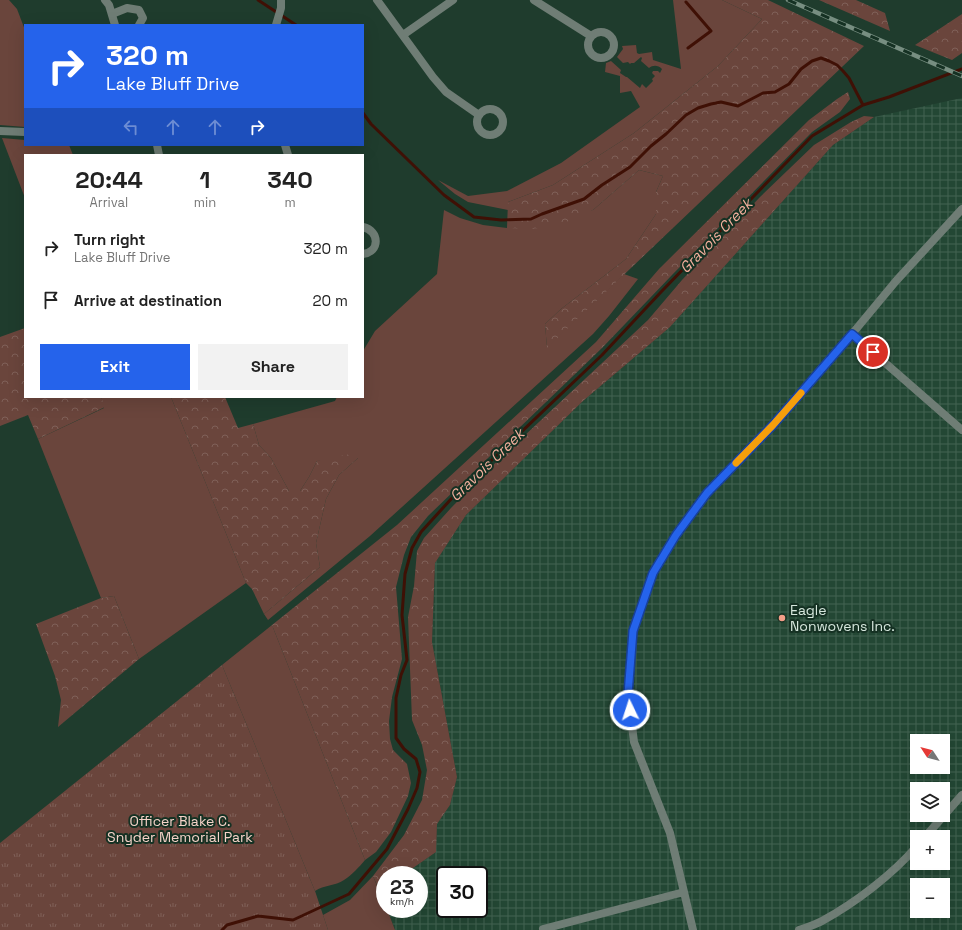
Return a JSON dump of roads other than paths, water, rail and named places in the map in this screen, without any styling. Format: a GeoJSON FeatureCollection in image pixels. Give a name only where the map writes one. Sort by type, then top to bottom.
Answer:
{"type":"FeatureCollection","features":[{"type":"Feature","properties":{"kind":"street"},"geometry":{"type":"LineString","coordinates":[[105,0],[109,5],[115,24]]}},
{"type":"Feature","properties":{"kind":"street"},"geometry":{"type":"LineString","coordinates":[[276,23],[281,8],[281,0]]}},
{"type":"Feature","properties":{"kind":"street"},"geometry":{"type":"LineString","coordinates":[[377,0],[434,78],[446,92],[479,115]]}},
{"type":"Feature","properties":{"kind":"street"},"geometry":{"type":"LineString","coordinates":[[403,35],[453,0]]}},
{"type":"Feature","properties":{"kind":"street"},"geometry":{"type":"LineString","coordinates":[[534,0],[591,36]]}},
{"type":"Feature","properties":{"kind":"street"},"geometry":{"type":"LineString","coordinates":[[112,14],[127,8],[139,10],[143,18],[140,24]]}},
{"type":"Feature","properties":{"kind":"street"},"geometry":{"type":"LineString","coordinates":[[0,131],[24,132]]}},
{"type":"Feature","properties":{"kind":"street"},"geometry":{"type":"LineString","coordinates":[[694,930],[670,833],[634,742],[628,694],[633,631],[653,573],[676,535],[707,493],[773,425],[896,281],[962,209]]}},
{"type":"Feature","properties":{"kind":"street"},"geometry":{"type":"LineString","coordinates":[[364,227],[369,228],[376,240],[373,249],[370,252],[364,254]]}},
{"type":"Feature","properties":{"kind":"street"},"geometry":{"type":"LineString","coordinates":[[852,334],[962,430]]}},
{"type":"Feature","properties":{"kind":"street"},"geometry":{"type":"LineString","coordinates":[[931,830],[962,795]]}},
{"type":"Feature","properties":{"kind":"street"},"geometry":{"type":"LineString","coordinates":[[799,930],[821,922],[860,897],[910,855]]}},
{"type":"Feature","properties":{"kind":"street"},"geometry":{"type":"LineString","coordinates":[[543,929],[684,892]]}},
{"type":"Feature","properties":{"kind":"waterway"},"geometry":{"type":"LineString","coordinates":[[258,0],[294,24]]}},
{"type":"Feature","properties":{"kind":"waterway"},"geometry":{"type":"LineString","coordinates":[[686,2],[711,31],[688,48]]}},
{"type":"Feature","properties":{"kind":"waterway"},"geometry":{"type":"LineString","coordinates":[[364,114],[371,124],[444,195],[474,217],[501,220],[531,219],[584,199],[602,185],[630,167],[686,115],[698,108],[711,104],[721,102],[738,106],[763,93],[775,92],[789,84],[801,69],[812,61],[821,58],[837,65],[843,71],[849,78],[863,105]]}},
{"type":"Feature","properties":{"kind":"waterway","name":"Gravois Creek"},"geometry":{"type":"LineString","coordinates":[[222,930],[227,925],[258,916],[293,920],[349,894],[387,849],[408,809],[417,788],[420,772],[416,759],[404,749],[396,738],[396,698],[401,675],[407,660],[402,615],[405,574],[412,548],[421,532],[452,498],[602,355],[812,136],[863,105],[889,97],[962,69]]}},
{"type":"Feature","properties":{"kind":"railway"},"geometry":{"type":"LineString","coordinates":[[788,0],[962,76]]}},
{"type":"Feature","properties":{"kind":"place","name":"Eagle Nonwovens Inc."},"geometry":{"type":"Point","coordinates":[782,618]}},
{"type":"Feature","properties":{"kind":"park label","name":"Officer Blake C. Snyder Memorial Park"},"geometry":{"type":"Point","coordinates":[180,830]}}]}
